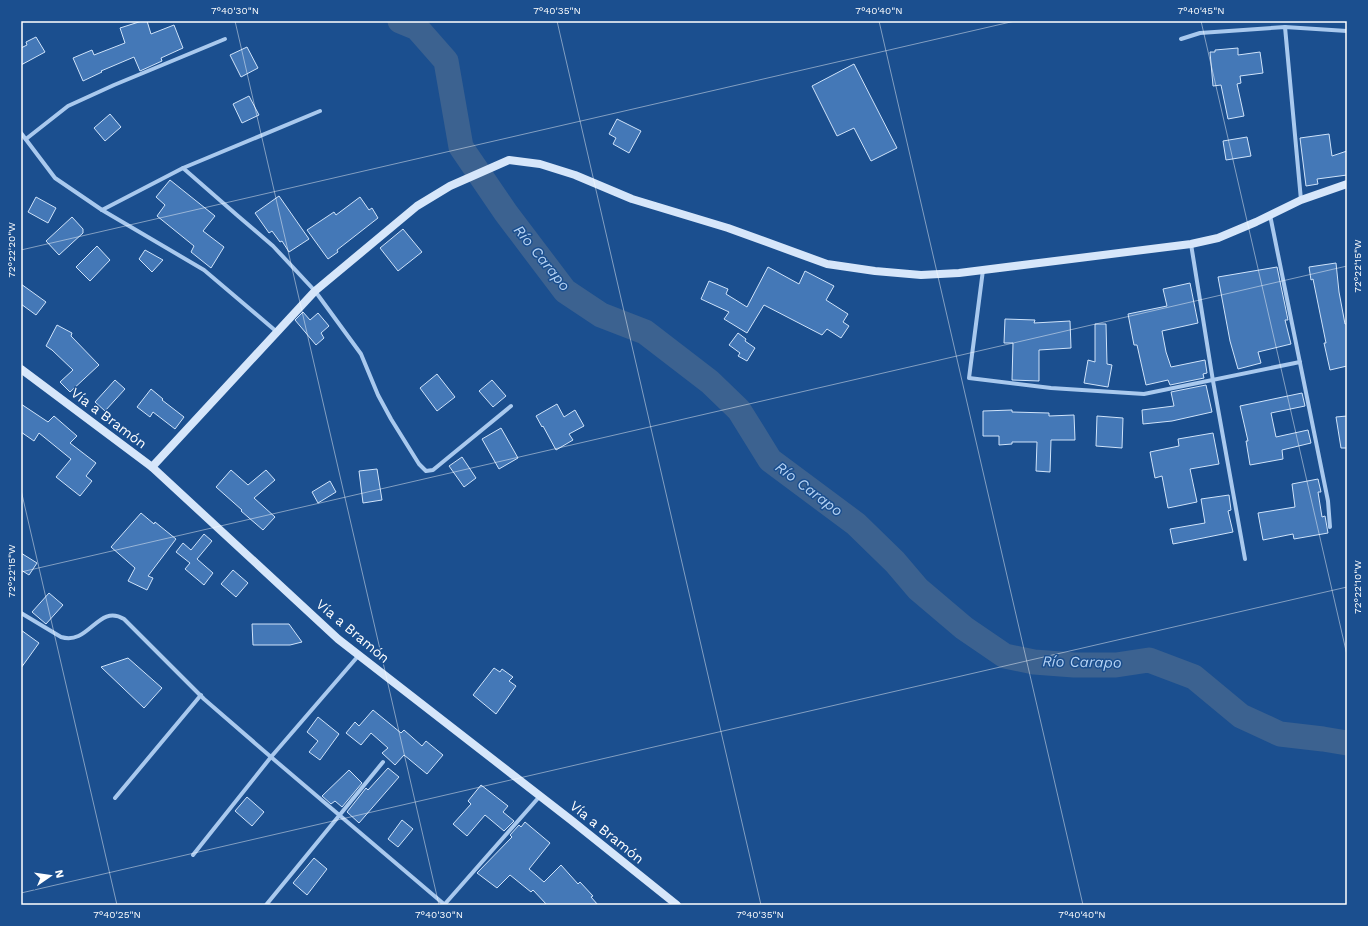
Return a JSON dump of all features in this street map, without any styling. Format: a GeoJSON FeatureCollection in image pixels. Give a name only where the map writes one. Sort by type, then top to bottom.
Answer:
{"type":"FeatureCollection","features":[{"type":"Feature","properties":{"kind":"street"},"geometry":{"type":"LineString","coordinates":[[1181,39],[1200,33],[1285,27],[1347,31]]}},
{"type":"Feature","properties":{"kind":"street"},"geometry":{"type":"LineString","coordinates":[[1285,27],[1301,200]]}},
{"type":"Feature","properties":{"kind":"street"},"geometry":{"type":"LineString","coordinates":[[26,139],[68,106],[114,85],[225,39]]}},
{"type":"Feature","properties":{"kind":"street"},"geometry":{"type":"LineString","coordinates":[[102,210],[183,168],[320,111]]}},
{"type":"Feature","properties":{"kind":"street"},"geometry":{"type":"LineString","coordinates":[[21,133],[55,178],[102,210],[204,270],[277,332]]}},
{"type":"Feature","properties":{"kind":"street"},"geometry":{"type":"LineString","coordinates":[[152,467],[315,291],[417,206],[450,186],[509,160],[540,164],[575,175],[632,199],[728,228],[827,264],[875,271],[921,275],[959,273],[1191,244],[1218,238],[1301,200],[1347,184]]}},
{"type":"Feature","properties":{"kind":"street"},"geometry":{"type":"LineString","coordinates":[[183,168],[273,246],[315,291],[361,354],[378,395],[391,419],[419,464],[426,471],[433,470],[511,406]]}},
{"type":"Feature","properties":{"kind":"street"},"geometry":{"type":"LineString","coordinates":[[1270,215],[1328,501],[1330,527]]}},
{"type":"Feature","properties":{"kind":"street"},"geometry":{"type":"LineString","coordinates":[[1191,244],[1213,381],[1246,559]]}},
{"type":"Feature","properties":{"kind":"street"},"geometry":{"type":"LineString","coordinates":[[983,270],[969,378],[1051,388],[1144,394],[1300,362]]}},
{"type":"Feature","properties":{"kind":"street","name":"Vía a Bramón"},"geometry":{"type":"LineString","coordinates":[[21,369],[152,467],[338,639],[540,796],[675,905]]}},
{"type":"Feature","properties":{"kind":"street"},"geometry":{"type":"LineString","coordinates":[[21,613],[68,640],[77,638],[108,616],[119,616],[201,695],[271,757],[445,905],[540,796]]}},
{"type":"Feature","properties":{"kind":"street"},"geometry":{"type":"LineString","coordinates":[[193,855],[271,757],[359,655]]}},
{"type":"Feature","properties":{"kind":"street"},"geometry":{"type":"LineString","coordinates":[[115,798],[201,695]]}},
{"type":"Feature","properties":{"kind":"street"},"geometry":{"type":"LineString","coordinates":[[266,905],[383,762]]}},
{"type":"Feature","properties":{"kind":"building"},"geometry":{"type":"Polygon","coordinates":[[[142,21],[147,21],[151,34],[174,25],[183,48],[161,58],[162,61],[140,71],[134,57],[101,71],[102,72],[83,81],[73,58],[92,50],[94,55],[125,43],[120,28],[142,21]]]}},
{"type":"Feature","properties":{"kind":"building"},"geometry":{"type":"Polygon","coordinates":[[[36,37],[45,52],[21,65],[21,48],[27,45],[26,42],[36,37]]]}},
{"type":"Feature","properties":{"kind":"building"},"geometry":{"type":"Polygon","coordinates":[[[247,47],[258,68],[241,77],[230,55],[247,47]]]}},
{"type":"Feature","properties":{"kind":"building"},"geometry":{"type":"Polygon","coordinates":[[[1238,48],[1238,55],[1260,52],[1263,73],[1240,76],[1241,83],[1237,84],[1244,116],[1228,119],[1221,85],[1213,86],[1210,52],[1215,52],[1215,50],[1238,48]]]}},
{"type":"Feature","properties":{"kind":"building"},"geometry":{"type":"Polygon","coordinates":[[[854,64],[897,148],[871,161],[854,128],[837,136],[812,86],[854,64]]]}},
{"type":"Feature","properties":{"kind":"building"},"geometry":{"type":"Polygon","coordinates":[[[249,96],[259,115],[242,123],[233,104],[249,96]]]}},
{"type":"Feature","properties":{"kind":"building"},"geometry":{"type":"Polygon","coordinates":[[[110,114],[121,127],[105,141],[94,128],[110,114]]]}},
{"type":"Feature","properties":{"kind":"building"},"geometry":{"type":"Polygon","coordinates":[[[617,119],[641,131],[629,153],[613,144],[616,138],[609,134],[617,119]]]}},
{"type":"Feature","properties":{"kind":"building"},"geometry":{"type":"Polygon","coordinates":[[[1329,134],[1332,156],[1347,151],[1347,175],[1317,179],[1318,184],[1306,186],[1300,138],[1329,134]]]}},
{"type":"Feature","properties":{"kind":"building"},"geometry":{"type":"Polygon","coordinates":[[[1247,137],[1251,156],[1226,160],[1223,141],[1247,137]]]}},
{"type":"Feature","properties":{"kind":"building"},"geometry":{"type":"Polygon","coordinates":[[[170,180],[215,216],[203,231],[224,247],[211,268],[191,252],[194,246],[157,216],[165,205],[156,197],[170,180]]]}},
{"type":"Feature","properties":{"kind":"building"},"geometry":{"type":"Polygon","coordinates":[[[279,196],[309,239],[289,252],[282,241],[280,242],[272,231],[269,233],[255,213],[279,196]]]}},
{"type":"Feature","properties":{"kind":"building"},"geometry":{"type":"Polygon","coordinates":[[[36,197],[56,208],[48,223],[28,212],[36,197]]]}},
{"type":"Feature","properties":{"kind":"building"},"geometry":{"type":"Polygon","coordinates":[[[360,197],[369,210],[372,208],[378,218],[337,250],[338,252],[328,259],[307,230],[334,212],[336,215],[360,197]]]}},
{"type":"Feature","properties":{"kind":"building"},"geometry":{"type":"Polygon","coordinates":[[[72,217],[83,229],[83,233],[59,255],[46,241],[72,217]]]}},
{"type":"Feature","properties":{"kind":"building"},"geometry":{"type":"Polygon","coordinates":[[[403,229],[422,252],[398,271],[380,248],[403,229]]]}},
{"type":"Feature","properties":{"kind":"building"},"geometry":{"type":"Polygon","coordinates":[[[97,246],[110,260],[90,281],[76,267],[97,246]]]}},
{"type":"Feature","properties":{"kind":"building"},"geometry":{"type":"Polygon","coordinates":[[[145,250],[163,260],[152,272],[139,259],[145,250]]]}},
{"type":"Feature","properties":{"kind":"building"},"geometry":{"type":"Polygon","coordinates":[[[1336,263],[1339,292],[1345,324],[1347,324],[1347,366],[1330,370],[1313,279],[1311,280],[1309,267],[1336,263]]]}},
{"type":"Feature","properties":{"kind":"building"},"geometry":{"type":"Polygon","coordinates":[[[768,267],[799,284],[805,271],[834,286],[826,300],[848,314],[843,322],[849,326],[841,338],[827,329],[822,335],[764,305],[747,333],[724,319],[729,312],[701,299],[709,281],[728,289],[726,294],[747,307],[768,267]]]}},
{"type":"Feature","properties":{"kind":"building"},"geometry":{"type":"Polygon","coordinates":[[[1277,267],[1288,320],[1285,320],[1291,344],[1258,352],[1261,363],[1238,369],[1230,341],[1218,277],[1277,267]]]}},
{"type":"Feature","properties":{"kind":"building"},"geometry":{"type":"Polygon","coordinates":[[[1190,283],[1198,323],[1162,331],[1166,352],[1171,367],[1205,360],[1207,373],[1203,374],[1204,378],[1170,385],[1168,380],[1146,385],[1137,345],[1134,345],[1128,314],[1167,306],[1163,289],[1190,283]]]}},
{"type":"Feature","properties":{"kind":"building"},"geometry":{"type":"Polygon","coordinates":[[[21,284],[46,302],[36,315],[21,304],[21,284]]]}},
{"type":"Feature","properties":{"kind":"building"},"geometry":{"type":"Polygon","coordinates":[[[303,312],[310,320],[318,313],[329,326],[321,333],[324,338],[316,345],[295,320],[303,312]]]}},
{"type":"Feature","properties":{"kind":"building"},"geometry":{"type":"Polygon","coordinates":[[[1005,319],[1035,320],[1034,323],[1070,321],[1071,348],[1039,350],[1039,381],[1012,380],[1013,343],[1004,343],[1005,319]]]}},
{"type":"Feature","properties":{"kind":"building"},"geometry":{"type":"Polygon","coordinates":[[[1095,324],[1106,324],[1107,364],[1112,365],[1108,387],[1084,383],[1088,360],[1095,362],[1095,324]]]}},
{"type":"Feature","properties":{"kind":"building"},"geometry":{"type":"Polygon","coordinates":[[[57,325],[72,333],[71,336],[99,365],[70,392],[60,382],[73,370],[46,346],[57,325]]]}},
{"type":"Feature","properties":{"kind":"building"},"geometry":{"type":"Polygon","coordinates":[[[738,333],[746,339],[745,341],[755,348],[747,361],[738,356],[740,353],[729,345],[738,333]]]}},
{"type":"Feature","properties":{"kind":"building"},"geometry":{"type":"Polygon","coordinates":[[[437,374],[455,397],[437,411],[420,388],[437,374]]]}},
{"type":"Feature","properties":{"kind":"building"},"geometry":{"type":"Polygon","coordinates":[[[115,380],[125,389],[105,411],[95,402],[115,380]]]}},
{"type":"Feature","properties":{"kind":"building"},"geometry":{"type":"Polygon","coordinates":[[[492,380],[506,396],[493,407],[479,391],[492,380]]]}},
{"type":"Feature","properties":{"kind":"building"},"geometry":{"type":"Polygon","coordinates":[[[1206,385],[1212,412],[1172,421],[1143,424],[1142,410],[1174,406],[1171,392],[1206,385]]]}},
{"type":"Feature","properties":{"kind":"building"},"geometry":{"type":"Polygon","coordinates":[[[151,389],[163,399],[162,400],[184,417],[175,429],[153,412],[150,417],[137,407],[151,389]]]}},
{"type":"Feature","properties":{"kind":"building"},"geometry":{"type":"Polygon","coordinates":[[[1302,393],[1305,406],[1271,413],[1276,437],[1308,430],[1311,443],[1282,450],[1283,459],[1250,465],[1246,441],[1248,441],[1240,406],[1302,393]]]}},
{"type":"Feature","properties":{"kind":"building"},"geometry":{"type":"Polygon","coordinates":[[[21,404],[48,422],[54,416],[77,436],[70,443],[96,463],[86,476],[92,481],[80,496],[56,477],[71,459],[39,433],[34,441],[21,432],[21,404]]]}},
{"type":"Feature","properties":{"kind":"building"},"geometry":{"type":"Polygon","coordinates":[[[557,404],[564,417],[575,410],[584,426],[569,434],[573,440],[556,450],[536,416],[557,404]]]}},
{"type":"Feature","properties":{"kind":"building"},"geometry":{"type":"Polygon","coordinates":[[[1012,410],[1012,412],[1049,413],[1049,416],[1074,415],[1075,440],[1051,440],[1050,472],[1036,471],[1037,442],[1012,442],[1012,444],[999,445],[999,436],[983,436],[983,411],[1012,410]]]}},
{"type":"Feature","properties":{"kind":"building"},"geometry":{"type":"Polygon","coordinates":[[[1097,416],[1123,418],[1122,448],[1096,446],[1097,416]]]}},
{"type":"Feature","properties":{"kind":"building"},"geometry":{"type":"Polygon","coordinates":[[[1347,416],[1347,448],[1341,448],[1336,417],[1347,416]]]}},
{"type":"Feature","properties":{"kind":"building"},"geometry":{"type":"Polygon","coordinates":[[[501,428],[518,458],[499,469],[482,439],[501,428]]]}},
{"type":"Feature","properties":{"kind":"building"},"geometry":{"type":"Polygon","coordinates":[[[1213,433],[1219,464],[1190,469],[1197,502],[1168,508],[1162,476],[1155,478],[1150,452],[1179,446],[1178,439],[1213,433]]]}},
{"type":"Feature","properties":{"kind":"building"},"geometry":{"type":"Polygon","coordinates":[[[462,457],[476,478],[464,487],[449,466],[462,457]]]}},
{"type":"Feature","properties":{"kind":"building"},"geometry":{"type":"Polygon","coordinates":[[[377,469],[382,500],[363,503],[359,471],[377,469]]]}},
{"type":"Feature","properties":{"kind":"building"},"geometry":{"type":"Polygon","coordinates":[[[231,470],[248,485],[266,470],[275,480],[254,498],[275,517],[263,530],[216,487],[231,470]]]}},
{"type":"Feature","properties":{"kind":"building"},"geometry":{"type":"Polygon","coordinates":[[[1318,479],[1321,492],[1318,492],[1322,517],[1325,516],[1328,533],[1294,539],[1293,534],[1263,540],[1258,513],[1295,507],[1292,484],[1318,479]]]}},
{"type":"Feature","properties":{"kind":"building"},"geometry":{"type":"Polygon","coordinates":[[[330,481],[336,492],[318,503],[312,492],[330,481]]]}},
{"type":"Feature","properties":{"kind":"building"},"geometry":{"type":"Polygon","coordinates":[[[1229,495],[1231,510],[1228,511],[1233,532],[1173,544],[1170,529],[1205,523],[1201,499],[1229,495]]]}},
{"type":"Feature","properties":{"kind":"building"},"geometry":{"type":"Polygon","coordinates":[[[141,513],[176,539],[148,576],[153,578],[147,590],[128,581],[135,568],[111,547],[141,513]]]}},
{"type":"Feature","properties":{"kind":"building"},"geometry":{"type":"Polygon","coordinates":[[[204,534],[212,541],[197,559],[213,573],[204,585],[185,569],[190,563],[176,552],[183,543],[191,550],[204,534]]]}},
{"type":"Feature","properties":{"kind":"building"},"geometry":{"type":"Polygon","coordinates":[[[21,553],[37,563],[29,575],[21,570],[21,553]]]}},
{"type":"Feature","properties":{"kind":"building"},"geometry":{"type":"Polygon","coordinates":[[[233,570],[248,583],[236,597],[221,584],[233,570]]]}},
{"type":"Feature","properties":{"kind":"building"},"geometry":{"type":"Polygon","coordinates":[[[49,593],[63,605],[46,624],[32,612],[49,593]]]}},
{"type":"Feature","properties":{"kind":"building"},"geometry":{"type":"Polygon","coordinates":[[[252,624],[289,624],[302,642],[290,645],[253,645],[252,624]]]}},
{"type":"Feature","properties":{"kind":"building"},"geometry":{"type":"Polygon","coordinates":[[[21,630],[39,643],[21,668],[21,630]]]}},
{"type":"Feature","properties":{"kind":"building"},"geometry":{"type":"Polygon","coordinates":[[[128,658],[162,688],[144,708],[101,667],[128,658]]]}},
{"type":"Feature","properties":{"kind":"building"},"geometry":{"type":"Polygon","coordinates":[[[494,668],[500,672],[502,669],[513,677],[509,681],[516,686],[496,714],[473,695],[494,668]]]}},
{"type":"Feature","properties":{"kind":"building"},"geometry":{"type":"Polygon","coordinates":[[[373,710],[401,733],[404,730],[422,746],[426,741],[443,755],[427,774],[404,755],[395,765],[382,753],[388,748],[371,733],[361,745],[346,733],[355,722],[359,726],[373,710]]]}},
{"type":"Feature","properties":{"kind":"building"},"geometry":{"type":"Polygon","coordinates":[[[318,717],[339,734],[320,760],[309,752],[318,741],[307,732],[318,717]]]}},
{"type":"Feature","properties":{"kind":"building"},"geometry":{"type":"Polygon","coordinates":[[[388,768],[399,777],[359,823],[347,812],[366,788],[368,790],[388,768]]]}},
{"type":"Feature","properties":{"kind":"building"},"geometry":{"type":"Polygon","coordinates":[[[349,770],[362,783],[342,807],[335,801],[331,804],[322,796],[349,770]]]}},
{"type":"Feature","properties":{"kind":"building"},"geometry":{"type":"Polygon","coordinates":[[[481,785],[508,806],[503,812],[514,821],[504,831],[485,815],[467,836],[453,824],[471,804],[468,801],[481,785]]]}},
{"type":"Feature","properties":{"kind":"building"},"geometry":{"type":"Polygon","coordinates":[[[247,797],[264,812],[252,826],[235,811],[247,797]]]}},
{"type":"Feature","properties":{"kind":"building"},"geometry":{"type":"Polygon","coordinates":[[[402,820],[413,829],[398,847],[388,839],[402,820]]]}},
{"type":"Feature","properties":{"kind":"building"},"geometry":{"type":"Polygon","coordinates":[[[525,822],[550,843],[529,869],[544,882],[561,865],[578,884],[580,882],[593,896],[591,897],[598,905],[547,905],[533,890],[531,892],[510,875],[497,888],[477,873],[512,837],[510,835],[519,825],[521,827],[525,822]]]}},
{"type":"Feature","properties":{"kind":"building"},"geometry":{"type":"Polygon","coordinates":[[[314,858],[327,869],[307,895],[293,883],[314,858]]]}},
{"type":"Feature","properties":{"kind":"waterway","name":"Río Carapo"},"geometry":{"type":"LineString","coordinates":[[400,21],[417,28],[446,61],[461,147],[506,213],[565,291],[601,315],[645,332],[710,382],[739,410],[770,460],[856,524],[895,562],[918,589],[964,628],[1005,656],[1034,662],[1074,665],[1116,665],[1149,660],[1194,677],[1241,716],[1280,734],[1347,743]]}}]}
